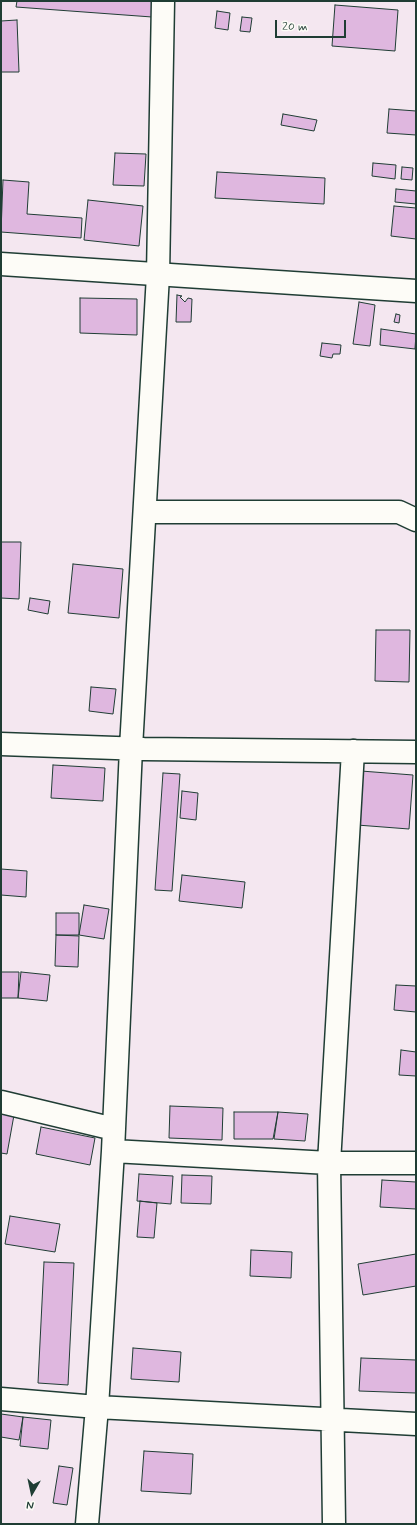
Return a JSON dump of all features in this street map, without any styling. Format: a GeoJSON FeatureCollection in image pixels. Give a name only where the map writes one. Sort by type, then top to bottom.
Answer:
{"type":"FeatureCollection","features":[{"type":"Feature","properties":{"kind":"street"},"geometry":{"type":"LineString","coordinates":[[87,1524],[97,1407],[113,1151],[131,748],[158,275],[163,1]]}},
{"type":"Feature","properties":{"kind":"street"},"geometry":{"type":"LineString","coordinates":[[1,264],[416,291]]}},
{"type":"Feature","properties":{"kind":"street"},"geometry":{"type":"LineString","coordinates":[[145,512],[399,512],[416,520]]}},
{"type":"Feature","properties":{"kind":"street"},"geometry":{"type":"LineString","coordinates":[[1,744],[131,748],[416,752]]}},
{"type":"Feature","properties":{"kind":"street"},"geometry":{"type":"LineString","coordinates":[[334,1524],[329,1163],[353,751]]}},
{"type":"Feature","properties":{"kind":"street"},"geometry":{"type":"LineString","coordinates":[[1,1102],[114,1129]]}},
{"type":"Feature","properties":{"kind":"street"},"geometry":{"type":"LineString","coordinates":[[113,1151],[329,1163],[416,1163]]}},
{"type":"Feature","properties":{"kind":"street"},"geometry":{"type":"LineString","coordinates":[[1,1399],[97,1407],[416,1424]]}},
{"type":"Feature","properties":{"kind":"building"},"geometry":{"type":"Polygon","coordinates":[[[17,1],[153,1],[152,17],[16,7],[17,1]]]}},
{"type":"Feature","properties":{"kind":"building"},"geometry":{"type":"Polygon","coordinates":[[[335,5],[398,10],[395,51],[332,46],[335,5]]]}},
{"type":"Feature","properties":{"kind":"building"},"geometry":{"type":"Polygon","coordinates":[[[217,11],[230,13],[228,30],[215,28],[217,11]]]}},
{"type":"Feature","properties":{"kind":"building"},"geometry":{"type":"Polygon","coordinates":[[[242,17],[252,18],[250,32],[240,31],[242,17]]]}},
{"type":"Feature","properties":{"kind":"building"},"geometry":{"type":"Polygon","coordinates":[[[17,20],[19,72],[1,72],[1,21],[17,20]]]}},
{"type":"Feature","properties":{"kind":"building"},"geometry":{"type":"Polygon","coordinates":[[[389,109],[416,111],[416,135],[387,133],[389,109]]]}},
{"type":"Feature","properties":{"kind":"building"},"geometry":{"type":"Polygon","coordinates":[[[283,114],[317,120],[314,131],[281,125],[283,114]]]}},
{"type":"Feature","properties":{"kind":"building"},"geometry":{"type":"Polygon","coordinates":[[[115,153],[146,154],[144,186],[113,185],[115,153]]]}},
{"type":"Feature","properties":{"kind":"building"},"geometry":{"type":"Polygon","coordinates":[[[373,163],[396,165],[395,179],[372,176],[373,163]]]}},
{"type":"Feature","properties":{"kind":"building"},"geometry":{"type":"Polygon","coordinates":[[[402,167],[413,168],[412,180],[401,179],[402,167]]]}},
{"type":"Feature","properties":{"kind":"building"},"geometry":{"type":"Polygon","coordinates":[[[217,172],[325,178],[324,204],[215,198],[217,172]]]}},
{"type":"Feature","properties":{"kind":"building"},"geometry":{"type":"Polygon","coordinates":[[[3,180],[29,182],[27,214],[82,218],[81,238],[1,232],[3,180]]]}},
{"type":"Feature","properties":{"kind":"building"},"geometry":{"type":"Polygon","coordinates":[[[396,189],[416,191],[416,204],[395,202],[396,189]]]}},
{"type":"Feature","properties":{"kind":"building"},"geometry":{"type":"Polygon","coordinates":[[[88,200],[143,206],[139,246],[84,240],[88,200]]]}},
{"type":"Feature","properties":{"kind":"building"},"geometry":{"type":"Polygon","coordinates":[[[394,206],[416,208],[416,239],[391,236],[394,206]]]}},
{"type":"Feature","properties":{"kind":"building"},"geometry":{"type":"Polygon","coordinates":[[[177,295],[182,296],[180,297],[185,302],[188,298],[192,299],[191,322],[176,322],[177,295]]]}},
{"type":"Feature","properties":{"kind":"building"},"geometry":{"type":"Polygon","coordinates":[[[80,298],[137,299],[137,335],[80,333],[80,298]]]}},
{"type":"Feature","properties":{"kind":"building"},"geometry":{"type":"Polygon","coordinates":[[[359,302],[375,305],[370,346],[353,344],[359,302]]]}},
{"type":"Feature","properties":{"kind":"building"},"geometry":{"type":"Polygon","coordinates":[[[396,314],[400,315],[399,323],[394,322],[396,314]]]}},
{"type":"Feature","properties":{"kind":"building"},"geometry":{"type":"Polygon","coordinates":[[[381,329],[416,334],[415,349],[380,345],[381,329]]]}},
{"type":"Feature","properties":{"kind":"building"},"geometry":{"type":"Polygon","coordinates":[[[322,343],[341,345],[340,354],[333,354],[332,358],[320,356],[322,343]]]}},
{"type":"Feature","properties":{"kind":"building"},"geometry":{"type":"Polygon","coordinates":[[[1,542],[21,542],[19,599],[1,598],[1,542]]]}},
{"type":"Feature","properties":{"kind":"building"},"geometry":{"type":"Polygon","coordinates":[[[73,564],[123,569],[119,618],[68,613],[73,564]]]}},
{"type":"Feature","properties":{"kind":"building"},"geometry":{"type":"Polygon","coordinates":[[[30,598],[50,601],[48,614],[28,610],[30,598]]]}},
{"type":"Feature","properties":{"kind":"building"},"geometry":{"type":"Polygon","coordinates":[[[376,630],[410,630],[409,682],[375,681],[376,630]]]}},
{"type":"Feature","properties":{"kind":"building"},"geometry":{"type":"Polygon","coordinates":[[[91,687],[116,689],[113,714],[89,711],[91,687]]]}},
{"type":"Feature","properties":{"kind":"building"},"geometry":{"type":"Polygon","coordinates":[[[53,765],[105,768],[103,801],[51,798],[53,765]]]}},
{"type":"Feature","properties":{"kind":"building"},"geometry":{"type":"Polygon","coordinates":[[[361,771],[413,775],[409,829],[357,825],[361,771]]]}},
{"type":"Feature","properties":{"kind":"building"},"geometry":{"type":"Polygon","coordinates":[[[163,773],[180,774],[172,891],[155,890],[163,773]]]}},
{"type":"Feature","properties":{"kind":"building"},"geometry":{"type":"Polygon","coordinates":[[[182,791],[198,793],[196,820],[180,818],[182,791]]]}},
{"type":"Feature","properties":{"kind":"building"},"geometry":{"type":"Polygon","coordinates":[[[1,869],[27,871],[26,897],[1,895],[1,869]]]}},
{"type":"Feature","properties":{"kind":"building"},"geometry":{"type":"Polygon","coordinates":[[[182,875],[245,882],[242,908],[179,901],[182,875]]]}},
{"type":"Feature","properties":{"kind":"building"},"geometry":{"type":"Polygon","coordinates":[[[84,905],[109,909],[104,939],[79,935],[84,905]]]}},
{"type":"Feature","properties":{"kind":"building"},"geometry":{"type":"Polygon","coordinates":[[[56,913],[79,913],[79,935],[56,935],[56,913]]]}},
{"type":"Feature","properties":{"kind":"building"},"geometry":{"type":"Polygon","coordinates":[[[56,935],[79,936],[78,967],[55,966],[56,935]]]}},
{"type":"Feature","properties":{"kind":"building"},"geometry":{"type":"Polygon","coordinates":[[[1,972],[19,972],[18,998],[1,998],[1,972]]]}},
{"type":"Feature","properties":{"kind":"building"},"geometry":{"type":"Polygon","coordinates":[[[21,972],[50,975],[47,1001],[18,998],[21,972]]]}},
{"type":"Feature","properties":{"kind":"building"},"geometry":{"type":"Polygon","coordinates":[[[396,985],[416,986],[416,1012],[394,1010],[396,985]]]}},
{"type":"Feature","properties":{"kind":"building"},"geometry":{"type":"Polygon","coordinates":[[[401,1050],[416,1052],[416,1076],[399,1075],[401,1050]]]}},
{"type":"Feature","properties":{"kind":"building"},"geometry":{"type":"Polygon","coordinates":[[[170,1106],[223,1108],[222,1140],[169,1138],[170,1106]]]}},
{"type":"Feature","properties":{"kind":"building"},"geometry":{"type":"Polygon","coordinates":[[[234,1112],[278,1112],[273,1139],[234,1139],[234,1112]]]}},
{"type":"Feature","properties":{"kind":"building"},"geometry":{"type":"Polygon","coordinates":[[[278,1112],[308,1114],[305,1141],[274,1139],[278,1112]]]}},
{"type":"Feature","properties":{"kind":"building"},"geometry":{"type":"Polygon","coordinates":[[[1,1113],[14,1115],[7,1154],[1,1153],[1,1113]]]}},
{"type":"Feature","properties":{"kind":"building"},"geometry":{"type":"Polygon","coordinates":[[[41,1127],[95,1138],[90,1165],[36,1154],[41,1127]]]}},
{"type":"Feature","properties":{"kind":"building"},"geometry":{"type":"Polygon","coordinates":[[[139,1174],[173,1176],[171,1204],[137,1201],[139,1174]]]}},
{"type":"Feature","properties":{"kind":"building"},"geometry":{"type":"Polygon","coordinates":[[[182,1175],[212,1176],[211,1204],[181,1203],[182,1175]]]}},
{"type":"Feature","properties":{"kind":"building"},"geometry":{"type":"Polygon","coordinates":[[[382,1180],[416,1182],[416,1209],[380,1207],[382,1180]]]}},
{"type":"Feature","properties":{"kind":"building"},"geometry":{"type":"Polygon","coordinates":[[[140,1201],[157,1203],[154,1238],[137,1237],[140,1201]]]}},
{"type":"Feature","properties":{"kind":"building"},"geometry":{"type":"Polygon","coordinates":[[[10,1216],[60,1224],[55,1252],[5,1244],[10,1216]]]}},
{"type":"Feature","properties":{"kind":"building"},"geometry":{"type":"Polygon","coordinates":[[[251,1250],[292,1252],[291,1278],[250,1276],[251,1250]]]}},
{"type":"Feature","properties":{"kind":"building"},"geometry":{"type":"Polygon","coordinates":[[[416,1254],[416,1286],[363,1295],[358,1264],[416,1254]]]}},
{"type":"Feature","properties":{"kind":"building"},"geometry":{"type":"Polygon","coordinates":[[[44,1262],[74,1263],[68,1385],[38,1383],[44,1262]]]}},
{"type":"Feature","properties":{"kind":"building"},"geometry":{"type":"Polygon","coordinates":[[[133,1348],[181,1352],[179,1382],[131,1379],[133,1348]]]}},
{"type":"Feature","properties":{"kind":"building"},"geometry":{"type":"Polygon","coordinates":[[[361,1358],[416,1360],[416,1393],[359,1391],[361,1358]]]}},
{"type":"Feature","properties":{"kind":"building"},"geometry":{"type":"Polygon","coordinates":[[[1,1414],[23,1417],[19,1440],[1,1437],[1,1414]]]}},
{"type":"Feature","properties":{"kind":"building"},"geometry":{"type":"Polygon","coordinates":[[[23,1417],[51,1420],[48,1449],[20,1446],[23,1417]]]}},
{"type":"Feature","properties":{"kind":"building"},"geometry":{"type":"Polygon","coordinates":[[[144,1451],[193,1454],[191,1494],[141,1491],[144,1451]]]}},
{"type":"Feature","properties":{"kind":"building"},"geometry":{"type":"Polygon","coordinates":[[[59,1466],[73,1468],[67,1505],[53,1503],[59,1466]]]}}]}
